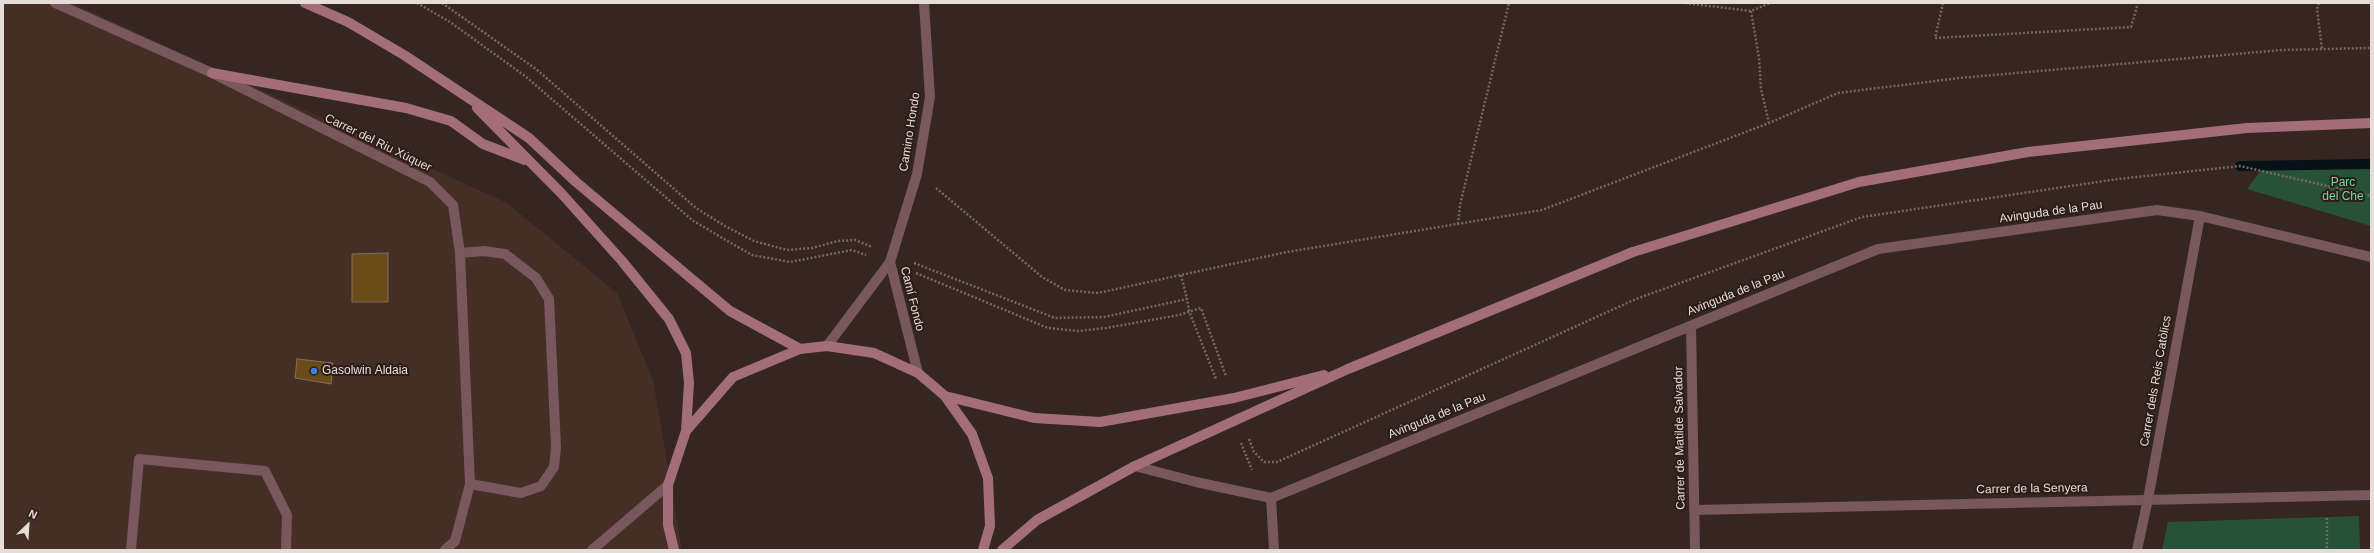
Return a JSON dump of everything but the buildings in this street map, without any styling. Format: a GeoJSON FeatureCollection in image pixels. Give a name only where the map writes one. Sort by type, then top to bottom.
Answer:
{"type":"FeatureCollection","features":[{"type":"Feature","properties":{"kind":"main road"},"geometry":{"type":"LineString","coordinates":[[305,3],[348,22],[404,54],[529,138],[576,182],[730,311],[800,349]]}},
{"type":"Feature","properties":{"kind":"main road"},"geometry":{"type":"LineString","coordinates":[[212,73],[406,108],[451,121],[483,144],[530,162]]}},
{"type":"Feature","properties":{"kind":"main road"},"geometry":{"type":"LineString","coordinates":[[461,92],[530,162],[622,261],[668,318],[686,353],[689,383],[686,431],[668,485],[668,525],[674,550]]}},
{"type":"Feature","properties":{"kind":"main road"},"geometry":{"type":"LineString","coordinates":[[1002,550],[1037,520],[1135,466],[1348,370],[1633,252],[1859,182],[2028,152],[2247,128],[2371,123]]}},
{"type":"Feature","properties":{"kind":"main road"},"geometry":{"type":"LineString","coordinates":[[686,431],[733,377],[800,349],[828,346],[874,353],[918,373],[945,396],[972,434],[988,478],[990,526],[983,550]]}},
{"type":"Feature","properties":{"kind":"main road"},"geometry":{"type":"LineString","coordinates":[[945,396],[1034,418],[1100,422],[1234,398],[1348,370]]}},
{"type":"Feature","properties":{"kind":"street","name":"Carrer del Riu Xúquer"},"geometry":{"type":"LineString","coordinates":[[55,3],[212,73],[430,182],[453,205],[460,253],[470,484],[455,541],[445,550]]}},
{"type":"Feature","properties":{"kind":"street","name":"Camino Hondo"},"geometry":{"type":"LineString","coordinates":[[892,259],[917,174],[930,97],[924,3]]}},
{"type":"Feature","properties":{"kind":"street","name":"Avinguda de la Pau"},"geometry":{"type":"LineString","coordinates":[[1271,498],[1878,249],[2157,210],[2200,216],[2371,257]]}},
{"type":"Feature","properties":{"kind":"street","name":"Carrer dels Reis Catòlics"},"geometry":{"type":"LineString","coordinates":[[2137,550],[2148,499],[2200,216]]}},
{"type":"Feature","properties":{"kind":"street"},"geometry":{"type":"LineString","coordinates":[[460,253],[484,251],[505,254],[536,278],[549,299],[556,439],[554,467],[541,486],[521,493],[470,484]]}},
{"type":"Feature","properties":{"kind":"street","name":"Camí Fondo"},"geometry":{"type":"LineString","coordinates":[[828,346],[892,259]]}},
{"type":"Feature","properties":{"kind":"street","name":"Camí Fondo"},"geometry":{"type":"LineString","coordinates":[[892,259],[918,373]]}},
{"type":"Feature","properties":{"kind":"street","name":"Carrer de Matilde Salvador"},"geometry":{"type":"LineString","coordinates":[[1691,326],[1696,550]]}},
{"type":"Feature","properties":{"kind":"street"},"geometry":{"type":"LineString","coordinates":[[131,550],[139,458],[265,472],[287,515],[286,550]]}},
{"type":"Feature","properties":{"kind":"street"},"geometry":{"type":"LineString","coordinates":[[1135,466],[1196,482],[1271,498],[1274,550]]}},
{"type":"Feature","properties":{"kind":"street"},"geometry":{"type":"LineString","coordinates":[[592,550],[668,485]]}},
{"type":"Feature","properties":{"kind":"street","name":"Carrer de la Senyera"},"geometry":{"type":"LineString","coordinates":[[1694,510],[2371,495]]}},
{"type":"Feature","properties":{"kind":"path"},"geometry":{"type":"LineString","coordinates":[[417,3],[450,22],[525,76],[692,220],[752,255],[790,262],[852,250],[892,259],[1055,318],[1104,317],[1186,299]]}},
{"type":"Feature","properties":{"kind":"path"},"geometry":{"type":"LineString","coordinates":[[442,3],[536,68],[696,208],[725,226],[754,241],[787,250],[812,248],[838,241],[855,240],[892,259],[1048,328],[1078,331],[1106,328],[1201,308],[1234,398]]}},
{"type":"Feature","properties":{"kind":"path"},"geometry":{"type":"LineString","coordinates":[[1458,224],[1460,204],[1509,3]]}},
{"type":"Feature","properties":{"kind":"path"},"geometry":{"type":"LineString","coordinates":[[1684,3],[1751,11],[1770,3]]}},
{"type":"Feature","properties":{"kind":"path"},"geometry":{"type":"LineString","coordinates":[[1943,3],[1935,38],[2131,27],[2138,3]]}},
{"type":"Feature","properties":{"kind":"path"},"geometry":{"type":"LineString","coordinates":[[2319,3],[2317,9],[2322,49]]}},
{"type":"Feature","properties":{"kind":"path"},"geometry":{"type":"LineString","coordinates":[[1751,11],[1759,58],[1761,89],[1769,123]]}},
{"type":"Feature","properties":{"kind":"path"},"geometry":{"type":"LineString","coordinates":[[917,174],[1042,277],[1065,290],[1098,293],[1287,252],[1542,210],[1769,123],[1838,93],[1959,78],[2282,50],[2371,48]]}},
{"type":"Feature","properties":{"kind":"path"},"geometry":{"type":"LineString","coordinates":[[1241,418],[1254,452],[1264,462],[1277,462],[1636,299],[1862,217],[2118,179],[2240,166],[2371,196]]}},
{"type":"Feature","properties":{"kind":"path"},"geometry":{"type":"LineString","coordinates":[[1181,276],[1189,311]]}},
{"type":"Feature","properties":{"kind":"path"},"geometry":{"type":"LineString","coordinates":[[2326,496],[2327,550]]}},
{"type":"Feature","properties":{"kind":"shaded area"},"geometry":{"type":"Polygon","coordinates":[[[3,3],[72,3],[507,203],[617,293],[653,380],[682,550],[3,550],[3,3]]]}},
{"type":"Feature","properties":{"kind":"green space","name":"Parc del Che"},"geometry":{"type":"Polygon","coordinates":[[[2371,162],[2371,226],[2247,189],[2266,164],[2371,162]]]}},
{"type":"Feature","properties":{"kind":"green space"},"geometry":{"type":"Polygon","coordinates":[[[2359,516],[2360,550],[2162,550],[2168,522],[2359,516]]]}},
{"type":"Feature","properties":{"kind":"waterway"},"geometry":{"type":"LineString","coordinates":[[2240,166],[2371,164]]}},
{"type":"Feature","properties":{"kind":"place","name":"Gasolwin Aldaia"},"geometry":{"type":"Point","coordinates":[314,371]}}]}
